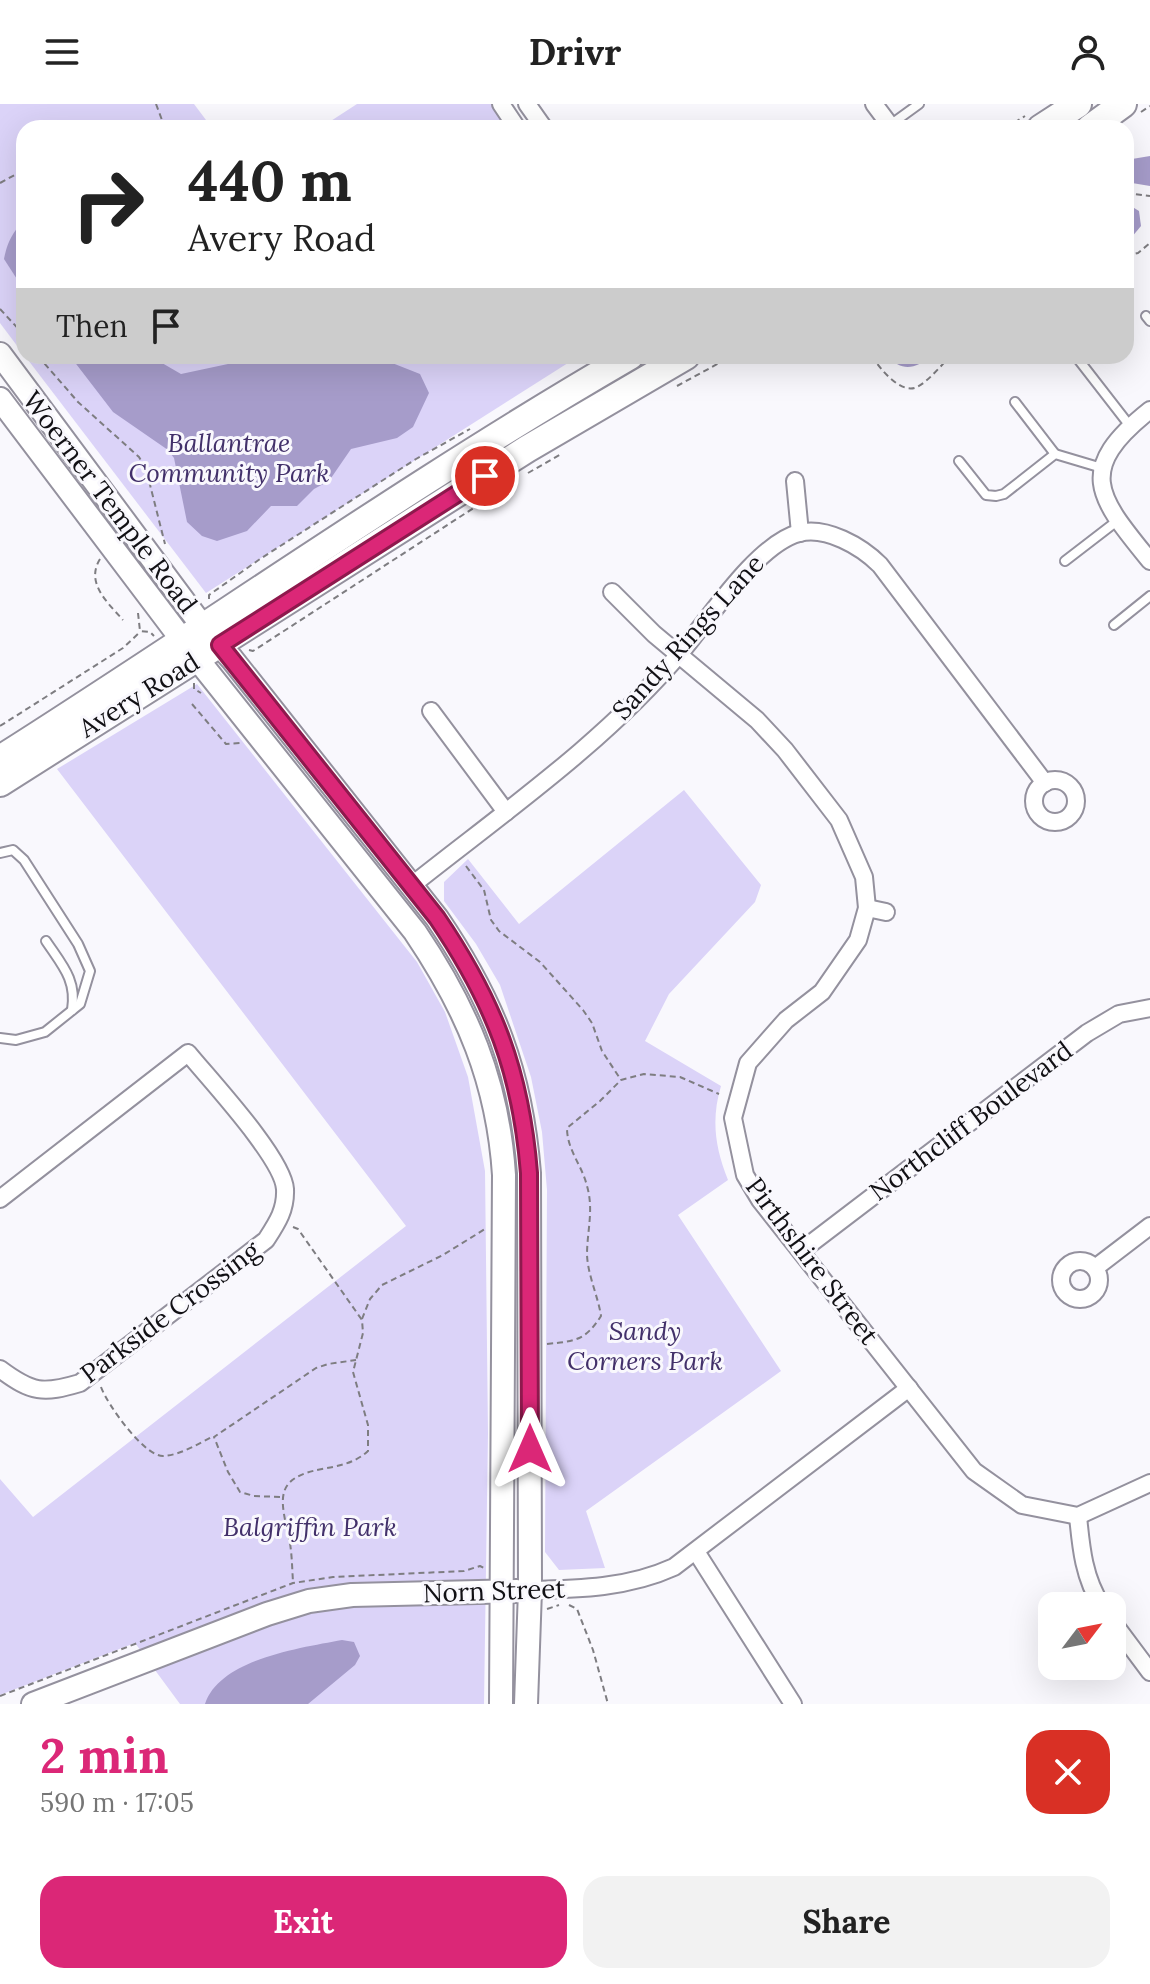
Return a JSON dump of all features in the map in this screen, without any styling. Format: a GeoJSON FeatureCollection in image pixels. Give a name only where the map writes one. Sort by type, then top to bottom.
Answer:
{"type":"FeatureCollection","features":[{"type":"Feature","properties":{"kind":"main road"},"geometry":{"type":"LineString","coordinates":[[1053,120],[1078,104]]}},
{"type":"Feature","properties":{"kind":"main road"},"geometry":{"type":"LineString","coordinates":[[1101,120],[1123,104]]}},
{"type":"Feature","properties":{"kind":"main road","name":"Woerner Temple Road"},"geometry":{"type":"LineString","coordinates":[[0,354],[192,649],[411,886],[461,954],[485,996],[512,1068],[526,1134],[529,1173],[530,1599],[526,1704]]}},
{"type":"Feature","properties":{"kind":"main road","name":"Avery Road"},"geometry":{"type":"LineString","coordinates":[[0,783],[525,418],[616,364]]}},
{"type":"Feature","properties":{"kind":"main road","name":"Avery Road"},"geometry":{"type":"LineString","coordinates":[[0,759],[192,649],[672,364]]}},
{"type":"Feature","properties":{"kind":"main road","name":"Woerner Temple Road"},"geometry":{"type":"LineString","coordinates":[[0,399],[415,932],[444,975],[479,1048],[495,1103],[504,1175],[501,1704]]}},
{"type":"Feature","properties":{"kind":"main road","name":"Norn Street"},"geometry":{"type":"LineString","coordinates":[[33,1704],[267,1614],[309,1601],[352,1595],[503,1591],[530,1599]]}},
{"type":"Feature","properties":{"kind":"street"},"geometry":{"type":"LineString","coordinates":[[874,104],[886,120]]}},
{"type":"Feature","properties":{"kind":"street"},"geometry":{"type":"LineString","coordinates":[[1148,555],[1117,521],[1105,496],[1102,468],[1115,441],[1150,410]]}},
{"type":"Feature","properties":{"kind":"street"},"geometry":{"type":"LineString","coordinates":[[795,481],[800,533],[837,536],[866,551],[880,565],[1045,783]]}},
{"type":"Feature","properties":{"kind":"street","name":"Sandy Rings Lane"},"geometry":{"type":"LineString","coordinates":[[411,886],[585,749],[679,655],[770,547],[800,533]]}},
{"type":"Feature","properties":{"kind":"street","name":"Pirthshire Street"},"geometry":{"type":"LineString","coordinates":[[612,592],[679,655],[757,720],[785,750],[839,820],[864,877],[867,908],[858,940],[822,992],[786,1020],[748,1063],[733,1118],[745,1175],[760,1200],[974,1471],[1022,1505],[1078,1516]]}},
{"type":"Feature","properties":{"kind":"street"},"geometry":{"type":"LineString","coordinates":[[431,711],[506,812]]}},
{"type":"Feature","properties":{"kind":"street"},"geometry":{"type":"LineString","coordinates":[[867,908],[886,912]]}},
{"type":"Feature","properties":{"kind":"street","name":"Northcliff Boulevard"},"geometry":{"type":"LineString","coordinates":[[801,1251],[1087,1033],[1119,1014],[1150,1008]]}},
{"type":"Feature","properties":{"kind":"street","name":"Parkside Crossing"},"geometry":{"type":"LineString","coordinates":[[0,1199],[188,1053],[274,1160],[285,1187],[282,1216],[266,1240],[80,1383],[52,1391],[23,1386],[0,1369]]}},
{"type":"Feature","properties":{"kind":"street"},"geometry":{"type":"LineString","coordinates":[[1095,1268],[1150,1226]]}},
{"type":"Feature","properties":{"kind":"street","name":"Norn Street"},"geometry":{"type":"LineString","coordinates":[[530,1599],[649,1578],[674,1567],[697,1553],[909,1388]]}},
{"type":"Feature","properties":{"kind":"street"},"geometry":{"type":"LineString","coordinates":[[1094,1592],[1089,1584],[1078,1516],[1150,1483]]}},
{"type":"Feature","properties":{"kind":"street"},"geometry":{"type":"LineString","coordinates":[[697,1553],[793,1704]]}},
{"type":"Feature","properties":{"kind":"street"},"geometry":{"type":"LineString","coordinates":[[1126,1640],[1150,1672]]}},
{"type":"Feature","properties":{"kind":"lane"},"geometry":{"type":"LineString","coordinates":[[899,120],[919,104]]}},
{"type":"Feature","properties":{"kind":"lane"},"geometry":{"type":"LineString","coordinates":[[1082,364],[1130,426]]}},
{"type":"Feature","properties":{"kind":"lane"},"geometry":{"type":"LineString","coordinates":[[1015,402],[1055,454],[1102,468]]}},
{"type":"Feature","properties":{"kind":"lane"},"geometry":{"type":"LineString","coordinates":[[959,461],[986,495],[996,496],[1004,494],[1055,454]]}},
{"type":"Feature","properties":{"kind":"lane"},"geometry":{"type":"LineString","coordinates":[[1065,561],[1117,521]]}},
{"type":"Feature","properties":{"kind":"lane"},"geometry":{"type":"LineString","coordinates":[[1114,625],[1150,596]]}},
{"type":"Feature","properties":{"kind":"lane"},"geometry":{"type":"LineString","coordinates":[[0,853],[13,850],[24,860],[90,971],[80,1004],[45,1032],[16,1040],[0,1038]]}},
{"type":"Feature","properties":{"kind":"lane"},"geometry":{"type":"LineString","coordinates":[[46,941],[63,965],[75,991],[72,1011]]}},
{"type":"Feature","properties":{"kind":"path"},"geometry":{"type":"LineString","coordinates":[[0,309],[16,326]]}},
{"type":"Feature","properties":{"kind":"path"},"geometry":{"type":"LineString","coordinates":[[45,364],[78,402],[139,457],[146,469],[166,548]]}},
{"type":"Feature","properties":{"kind":"path"},"geometry":{"type":"LineString","coordinates":[[677,386],[717,364]]}},
{"type":"Feature","properties":{"kind":"path"},"geometry":{"type":"LineString","coordinates":[[879,364],[889,376],[909,389],[923,383],[943,364]]}},
{"type":"Feature","properties":{"kind":"path"},"geometry":{"type":"LineString","coordinates":[[526,475],[564,452]]}},
{"type":"Feature","properties":{"kind":"path"},"geometry":{"type":"LineString","coordinates":[[248,650],[253,651],[490,497]]}},
{"type":"Feature","properties":{"kind":"path"},"geometry":{"type":"LineString","coordinates":[[100,558],[94,568],[95,582],[123,620]]}},
{"type":"Feature","properties":{"kind":"path"},"geometry":{"type":"LineString","coordinates":[[199,592],[209,595]]}},
{"type":"Feature","properties":{"kind":"path"},"geometry":{"type":"LineString","coordinates":[[135,604],[140,631]]}},
{"type":"Feature","properties":{"kind":"path"},"geometry":{"type":"LineString","coordinates":[[140,631],[192,649],[194,689],[209,697]]}},
{"type":"Feature","properties":{"kind":"path"},"geometry":{"type":"LineString","coordinates":[[0,726],[123,648],[140,631]]}},
{"type":"Feature","properties":{"kind":"path"},"geometry":{"type":"LineString","coordinates":[[192,704],[226,744],[243,742]]}},
{"type":"Feature","properties":{"kind":"path"},"geometry":{"type":"LineString","coordinates":[[466,866],[484,890],[491,920],[499,931],[540,962],[583,1010],[592,1023],[602,1051],[621,1080]]}},
{"type":"Feature","properties":{"kind":"path"},"geometry":{"type":"LineString","coordinates":[[546,1344],[574,1341],[590,1333],[601,1316],[598,1295],[588,1269],[592,1217],[588,1189],[580,1164],[567,1144],[567,1128],[621,1080],[644,1074],[680,1077],[719,1094]]}},
{"type":"Feature","properties":{"kind":"path"},"geometry":{"type":"LineString","coordinates":[[279,1220],[298,1229],[362,1320]]}},
{"type":"Feature","properties":{"kind":"path"},"geometry":{"type":"LineString","coordinates":[[293,1583],[290,1542],[281,1498],[292,1477],[360,1459],[368,1451],[368,1425],[353,1372],[363,1333],[362,1320],[370,1299],[382,1285],[443,1255],[488,1227],[489,1233]]}},
{"type":"Feature","properties":{"kind":"path"},"geometry":{"type":"LineString","coordinates":[[95,1372],[105,1398],[141,1444],[158,1456],[166,1457],[214,1437],[316,1368],[356,1360]]}},
{"type":"Feature","properties":{"kind":"path"},"geometry":{"type":"LineString","coordinates":[[214,1437],[240,1492],[281,1498]]}},
{"type":"Feature","properties":{"kind":"path"},"geometry":{"type":"LineString","coordinates":[[530,1599],[548,1610],[557,1605],[573,1605],[577,1609],[593,1650],[608,1704]]}},
{"type":"Feature","properties":{"kind":"green space"},"geometry":{"type":"Polygon","coordinates":[[[0,104],[194,104],[206,120],[16,120],[16,344],[0,323],[0,104]]]}},
{"type":"Feature","properties":{"kind":"green space"},"geometry":{"type":"Polygon","coordinates":[[[357,104],[502,104],[513,120],[332,120],[357,104]]]}},
{"type":"Feature","properties":{"kind":"green space","name":"Ballantrae Community Park"},"geometry":{"type":"Polygon","coordinates":[[[31,364],[566,364],[206,593],[31,364]]]}},
{"type":"Feature","properties":{"kind":"green space","name":"Balgriffin Park"},"geometry":{"type":"Polygon","coordinates":[[[197,684],[417,962],[445,1012],[468,1077],[485,1171],[488,1433],[484,1704],[180,1704],[135,1643],[0,1695],[0,1479],[33,1517],[406,1226],[57,769],[197,684]]]}},
{"type":"Feature","properties":{"kind":"green space","name":"Sandy Corners Park"},"geometry":{"type":"Polygon","coordinates":[[[684,790],[761,885],[755,902],[669,994],[645,1041],[721,1086],[716,1110],[716,1133],[728,1180],[678,1215],[781,1371],[586,1511],[605,1568],[559,1570],[545,1552],[547,1190],[542,1132],[531,1077],[500,985],[476,944],[444,901],[444,882],[468,859],[519,924],[684,790]]]}},
{"type":"Feature","properties":{"kind":"shaded area"},"geometry":{"type":"Polygon","coordinates":[[[1150,156],[1150,186],[1134,183],[1134,159],[1150,156]]]}},
{"type":"Feature","properties":{"kind":"shaded area"},"geometry":{"type":"Polygon","coordinates":[[[1134,208],[1139,211],[1141,226],[1134,234],[1134,208]]]}},
{"type":"Feature","properties":{"kind":"shaded area"},"geometry":{"type":"Polygon","coordinates":[[[16,229],[16,278],[4,259],[16,229]]]}},
{"type":"Feature","properties":{"kind":"shaded area"},"geometry":{"type":"Polygon","coordinates":[[[76,364],[164,364],[181,374],[228,364],[395,364],[420,374],[429,393],[413,427],[397,438],[351,449],[329,481],[314,489],[297,506],[271,506],[247,531],[217,541],[202,536],[187,522],[174,458],[168,450],[113,412],[76,364]]]}},
{"type":"Feature","properties":{"kind":"shaded area"},"geometry":{"type":"Polygon","coordinates":[[[342,1640],[354,1642],[360,1656],[355,1665],[308,1704],[205,1704],[213,1689],[244,1666],[284,1652],[342,1640]]]}},
{"type":"Feature","properties":{"kind":"route"},"geometry":{"type":"LineString","coordinates":[[485,476],[220,645],[437,918],[485,996],[503,1038],[517,1083],[529,1173],[530,1449]]}}]}
